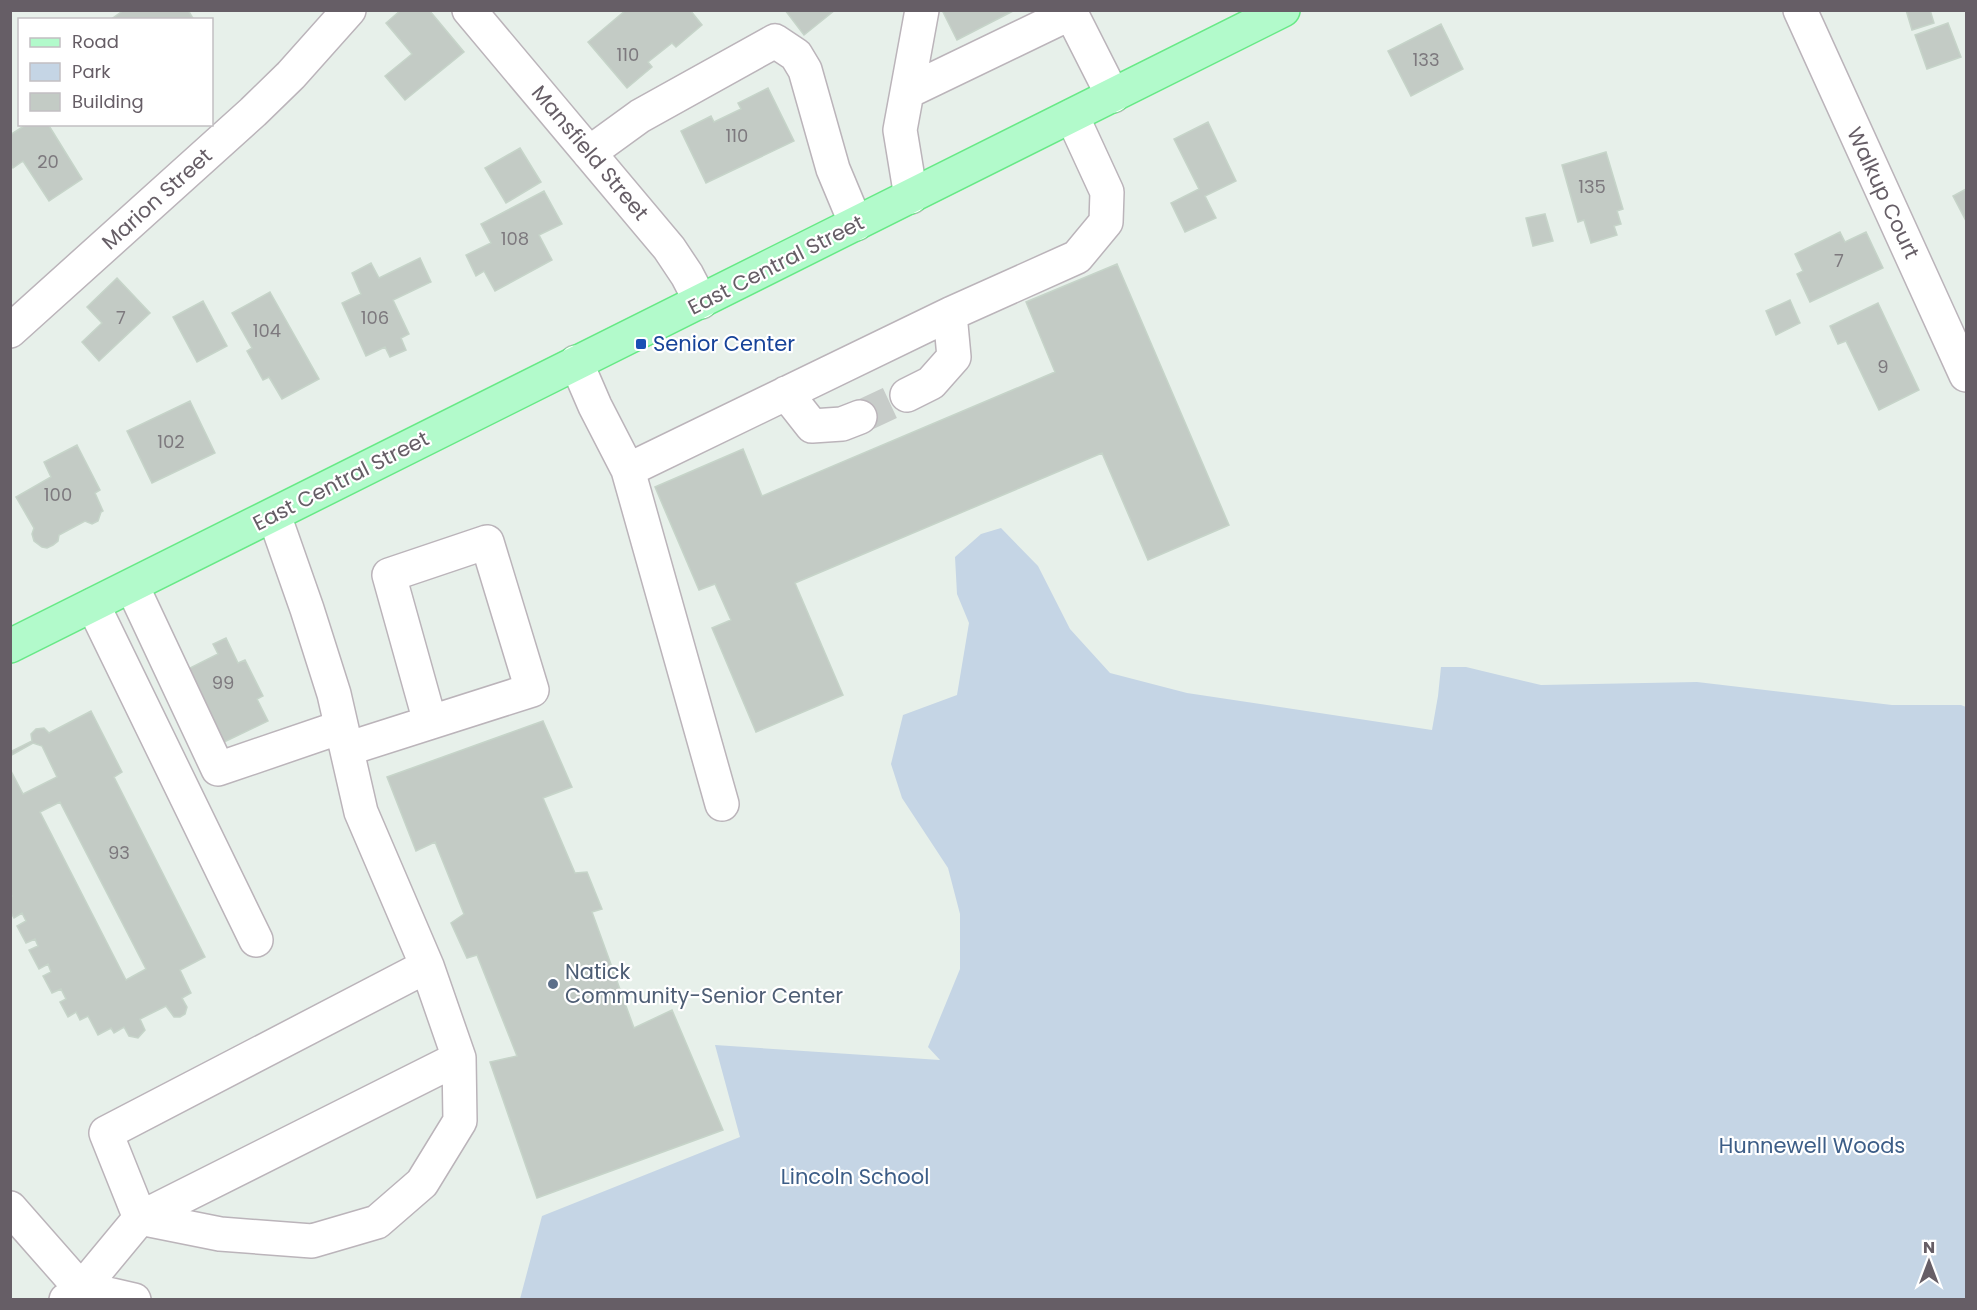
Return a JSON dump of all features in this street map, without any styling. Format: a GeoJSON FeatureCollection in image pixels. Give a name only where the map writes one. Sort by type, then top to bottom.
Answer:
{"type":"FeatureCollection","features":[{"type":"Feature","properties":{"kind":"main road","name":"East Central Street"},"geometry":{"type":"LineString","coordinates":[[10,646],[1283,10]]}},
{"type":"Feature","properties":{"kind":"street","name":"Marion Street"},"geometry":{"type":"LineString","coordinates":[[10,331],[253,112],[304,61],[350,10]]}},
{"type":"Feature","properties":{"kind":"street","name":"Mansfield Street"},"geometry":{"type":"LineString","coordinates":[[469,10],[669,248],[701,302]]}},
{"type":"Feature","properties":{"kind":"street"},"geometry":{"type":"LineString","coordinates":[[911,197],[900,130],[922,10]]}},
{"type":"Feature","properties":{"kind":"street","name":"Walkup Court"},"geometry":{"type":"LineString","coordinates":[[1800,10],[1966,375]]}},
{"type":"Feature","properties":{"kind":"street"},"geometry":{"type":"LineString","coordinates":[[907,92],[1070,12],[1113,96]]}},
{"type":"Feature","properties":{"kind":"street"},"geometry":{"type":"LineString","coordinates":[[589,153],[640,116],[775,41],[796,55],[805,70],[833,169],[856,224]]}},
{"type":"Feature","properties":{"kind":"street"},"geometry":{"type":"LineString","coordinates":[[628,470],[950,314],[1077,257],[1106,222],[1107,192],[1072,116]]}},
{"type":"Feature","properties":{"kind":"street"},"geometry":{"type":"LineString","coordinates":[[907,395],[931,382],[954,357],[950,314]]}},
{"type":"Feature","properties":{"kind":"street"},"geometry":{"type":"LineString","coordinates":[[576,362],[595,406],[628,470],[722,804]]}},
{"type":"Feature","properties":{"kind":"street"},"geometry":{"type":"LineString","coordinates":[[786,393],[812,426],[842,424],[860,417]]}},
{"type":"Feature","properties":{"kind":"street"},"geometry":{"type":"LineString","coordinates":[[140,1218],[220,1234],[312,1241],[377,1222],[422,1183],[460,1121],[459,1058],[426,966],[362,812],[333,694],[307,609],[274,515]]}},
{"type":"Feature","properties":{"kind":"street"},"geometry":{"type":"LineString","coordinates":[[132,586],[218,769],[344,738],[430,722],[532,690],[488,542],[389,575],[430,722]]}},
{"type":"Feature","properties":{"kind":"street"},"geometry":{"type":"LineString","coordinates":[[93,605],[256,939]]}},
{"type":"Feature","properties":{"kind":"street"},"geometry":{"type":"LineString","coordinates":[[140,1218],[106,1133],[426,966]]}},
{"type":"Feature","properties":{"kind":"street"},"geometry":{"type":"LineString","coordinates":[[80,1296],[140,1218],[459,1058]]}},
{"type":"Feature","properties":{"kind":"street"},"geometry":{"type":"LineString","coordinates":[[10,1208],[80,1296],[134,1299]]}},
{"type":"Feature","properties":{"kind":"green space"},"geometry":{"type":"Polygon","coordinates":[[[1001,528],[1038,566],[1070,629],[1110,673],[1187,693],[1432,730],[1441,667],[1466,667],[1541,685],[1697,682],[1892,705],[1961,705],[1966,707],[1966,1299],[520,1299],[542,1216],[740,1137],[715,1045],[940,1060],[928,1047],[960,969],[960,914],[948,868],[902,798],[891,764],[903,715],[957,695],[969,623],[957,594],[955,557],[981,534],[1001,528]]]}},
{"type":"Feature","properties":{"kind":"building"},"geometry":{"type":"Polygon","coordinates":[[[124,10],[188,10],[193,18],[113,18],[124,10]]]}},
{"type":"Feature","properties":{"kind":"building"},"geometry":{"type":"Polygon","coordinates":[[[401,10],[429,10],[464,52],[405,100],[385,76],[412,54],[386,23],[401,10]]]}},
{"type":"Feature","properties":{"kind":"building"},"geometry":{"type":"Polygon","coordinates":[[[626,10],[690,10],[702,25],[676,47],[672,43],[648,62],[652,67],[627,88],[588,42],[626,10]]]}},
{"type":"Feature","properties":{"kind":"building"},"geometry":{"type":"Polygon","coordinates":[[[785,10],[835,10],[804,35],[785,10]]]}},
{"type":"Feature","properties":{"kind":"building"},"geometry":{"type":"Polygon","coordinates":[[[942,10],[1015,10],[957,40],[942,10]]]}},
{"type":"Feature","properties":{"kind":"building"},"geometry":{"type":"Polygon","coordinates":[[[1906,10],[1930,10],[1934,23],[1912,30],[1906,10]]]}},
{"type":"Feature","properties":{"kind":"building"},"geometry":{"type":"Polygon","coordinates":[[[1948,23],[1961,57],[1927,69],[1915,35],[1948,23]]]}},
{"type":"Feature","properties":{"kind":"building"},"geometry":{"type":"Polygon","coordinates":[[[1441,24],[1463,69],[1411,96],[1388,51],[1441,24]]]}},
{"type":"Feature","properties":{"kind":"building"},"geometry":{"type":"Polygon","coordinates":[[[768,88],[794,141],[706,183],[681,131],[711,116],[714,122],[741,109],[738,103],[768,88]]]}},
{"type":"Feature","properties":{"kind":"building"},"geometry":{"type":"Polygon","coordinates":[[[1208,122],[1236,181],[1205,196],[1216,218],[1185,232],[1171,203],[1199,189],[1174,139],[1208,122]]]}},
{"type":"Feature","properties":{"kind":"building"},"geometry":{"type":"Polygon","coordinates":[[[24,126],[49,126],[82,179],[49,201],[23,161],[13,168],[10,163],[10,135],[24,126]]]}},
{"type":"Feature","properties":{"kind":"building"},"geometry":{"type":"Polygon","coordinates":[[[520,148],[541,182],[506,203],[485,168],[520,148]]]}},
{"type":"Feature","properties":{"kind":"building"},"geometry":{"type":"Polygon","coordinates":[[[1606,152],[1623,209],[1617,211],[1621,224],[1614,226],[1617,235],[1591,243],[1584,220],[1578,222],[1562,165],[1606,152]]]}},
{"type":"Feature","properties":{"kind":"building"},"geometry":{"type":"Polygon","coordinates":[[[1966,189],[1966,221],[1953,196],[1966,189]]]}},
{"type":"Feature","properties":{"kind":"building"},"geometry":{"type":"Polygon","coordinates":[[[544,191],[562,224],[539,235],[552,260],[495,291],[484,271],[476,276],[466,255],[491,243],[481,224],[544,191]]]}},
{"type":"Feature","properties":{"kind":"building"},"geometry":{"type":"Polygon","coordinates":[[[1545,214],[1553,241],[1533,246],[1526,218],[1545,214]]]}},
{"type":"Feature","properties":{"kind":"building"},"geometry":{"type":"Polygon","coordinates":[[[1840,232],[1845,242],[1866,232],[1883,268],[1810,302],[1797,274],[1803,271],[1795,254],[1840,232]]]}},
{"type":"Feature","properties":{"kind":"building"},"geometry":{"type":"Polygon","coordinates":[[[420,258],[431,282],[393,300],[409,334],[401,338],[406,350],[390,357],[385,347],[366,356],[342,303],[361,294],[352,273],[371,263],[379,278],[420,258]]]}},
{"type":"Feature","properties":{"kind":"building"},"geometry":{"type":"Polygon","coordinates":[[[1117,264],[1229,525],[1148,560],[1102,453],[795,583],[843,695],[756,732],[712,628],[731,620],[715,584],[699,590],[655,487],[743,449],[762,496],[1055,372],[1026,302],[1117,264]]]}},
{"type":"Feature","properties":{"kind":"building"},"geometry":{"type":"Polygon","coordinates":[[[117,278],[150,313],[99,361],[82,342],[102,323],[87,307],[117,278]]]}},
{"type":"Feature","properties":{"kind":"building"},"geometry":{"type":"Polygon","coordinates":[[[270,292],[319,379],[282,399],[269,377],[263,380],[247,351],[252,348],[232,313],[270,292]]]}},
{"type":"Feature","properties":{"kind":"building"},"geometry":{"type":"Polygon","coordinates":[[[1790,300],[1800,323],[1776,335],[1766,311],[1790,300]]]}},
{"type":"Feature","properties":{"kind":"building"},"geometry":{"type":"Polygon","coordinates":[[[203,301],[227,346],[197,362],[173,317],[203,301]]]}},
{"type":"Feature","properties":{"kind":"building"},"geometry":{"type":"Polygon","coordinates":[[[1878,303],[1919,390],[1879,410],[1846,341],[1838,344],[1830,326],[1878,303]]]}},
{"type":"Feature","properties":{"kind":"building"},"geometry":{"type":"Polygon","coordinates":[[[190,401],[215,453],[152,483],[127,431],[190,401]]]}},
{"type":"Feature","properties":{"kind":"building"},"geometry":{"type":"Polygon","coordinates":[[[77,445],[100,490],[95,493],[103,511],[98,521],[92,524],[85,521],[59,535],[58,541],[53,545],[47,548],[42,547],[34,541],[32,534],[34,528],[16,497],[51,477],[44,462],[77,445]]]}},
{"type":"Feature","properties":{"kind":"building"},"geometry":{"type":"Polygon","coordinates":[[[226,638],[238,663],[245,660],[263,696],[257,699],[268,721],[220,744],[184,671],[218,654],[213,644],[226,638]]]}},
{"type":"Feature","properties":{"kind":"building"},"geometry":{"type":"Polygon","coordinates":[[[91,711],[122,772],[114,777],[205,957],[180,970],[191,993],[182,998],[187,1007],[185,1014],[174,1017],[166,1006],[140,1019],[145,1030],[138,1038],[129,1036],[124,1027],[114,1033],[111,1028],[98,1035],[88,1016],[80,1020],[76,1012],[68,1017],[60,1002],[66,999],[61,989],[52,993],[43,976],[51,972],[48,964],[39,969],[29,950],[38,946],[35,939],[26,943],[17,926],[26,921],[22,913],[14,918],[10,911],[10,897],[12,896],[10,893],[10,769],[23,794],[57,777],[42,746],[33,743],[10,756],[10,752],[32,741],[31,734],[36,729],[44,728],[49,733],[91,711]],[[60,802],[40,812],[126,980],[146,969],[60,802]]]}},
{"type":"Feature","properties":{"kind":"building","name":"Natick Community-Senior Center"},"geometry":{"type":"Polygon","coordinates":[[[543,721],[572,787],[543,798],[575,873],[587,872],[602,909],[592,912],[634,1028],[672,1010],[723,1130],[537,1198],[490,1062],[517,1056],[477,955],[467,958],[451,923],[464,914],[435,842],[416,851],[387,777],[543,721]]]}},
{"type":"Feature","properties":{"kind":"tunnel"},"geometry":{"type":"LineString","coordinates":[[860,417],[907,395]]}},
{"type":"Feature","properties":{"kind":"place","name":"Senior Center"},"geometry":{"type":"Point","coordinates":[641,344]}},
{"type":"Feature","properties":{"kind":"place","name":"Natick Community-Senior Center"},"geometry":{"type":"Point","coordinates":[553,984]}},
{"type":"Feature","properties":{"kind":"park label","name":"Hunnewell Woods"},"geometry":{"type":"Point","coordinates":[1812,1146]}},
{"type":"Feature","properties":{"kind":"park label","name":"Lincoln School"},"geometry":{"type":"Point","coordinates":[855,1177]}}]}
